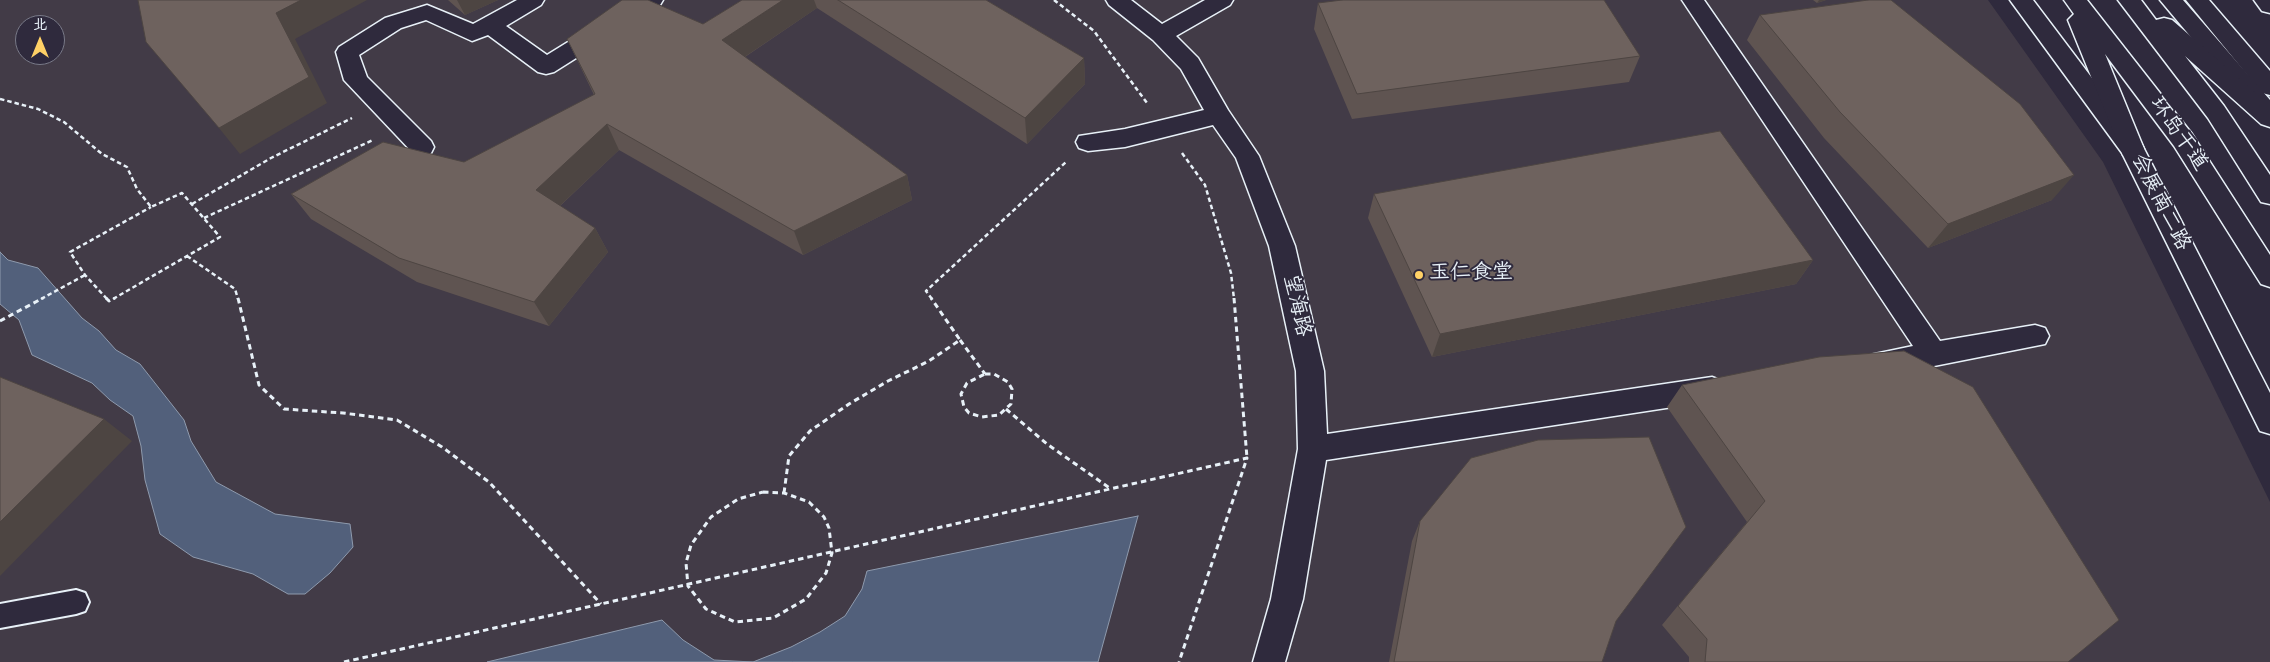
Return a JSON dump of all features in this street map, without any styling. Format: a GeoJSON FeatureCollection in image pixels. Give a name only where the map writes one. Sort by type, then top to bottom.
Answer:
{"type":"FeatureCollection","features":[{"type":"Feature","properties":{"kind":"main road"},"geometry":{"type":"LineString","coordinates":[[422,148],[356,80],[347,52],[393,23],[427,12],[472,33],[490,26],[533,0]]}},
{"type":"Feature","properties":{"kind":"main road"},"geometry":{"type":"LineString","coordinates":[[490,26],[546,66],[652,0]]}},
{"type":"Feature","properties":{"kind":"main road","name":"望海路"},"geometry":{"type":"LineString","coordinates":[[1117,0],[1161,35],[1190,64],[1219,115],[1246,156],[1282,246],[1310,370],[1313,449],[1287,600],[1269,662]]}},
{"type":"Feature","properties":{"kind":"main road"},"geometry":{"type":"LineString","coordinates":[[1161,35],[1222,0]]}},
{"type":"Feature","properties":{"kind":"main road"},"geometry":{"type":"LineString","coordinates":[[1693,0],[1934,355]]}},
{"type":"Feature","properties":{"kind":"main road","name":"会展南二路"},"geometry":{"type":"LineString","coordinates":[[2021,0],[2132,149],[2270,422]]}},
{"type":"Feature","properties":{"kind":"main road"},"geometry":{"type":"LineString","coordinates":[[2071,0],[2132,149]]}},
{"type":"Feature","properties":{"kind":"main road","name":"环岛干道"},"geometry":{"type":"LineString","coordinates":[[2075,0],[2183,140],[2270,277]]}},
{"type":"Feature","properties":{"kind":"main road","name":"环岛干道"},"geometry":{"type":"LineString","coordinates":[[2129,0],[2216,112],[2270,195]]}},
{"type":"Feature","properties":{"kind":"main road"},"geometry":{"type":"LineString","coordinates":[[2135,0],[2270,117]]}},
{"type":"Feature","properties":{"kind":"main road"},"geometry":{"type":"LineString","coordinates":[[2171,0],[2270,117]]}},
{"type":"Feature","properties":{"kind":"main road"},"geometry":{"type":"LineString","coordinates":[[2197,0],[2270,87]]}},
{"type":"Feature","properties":{"kind":"main road"},"geometry":{"type":"LineString","coordinates":[[2265,0],[2270,6]]}},
{"type":"Feature","properties":{"kind":"main road"},"geometry":{"type":"LineString","coordinates":[[1088,142],[1124,138],[1219,115]]}},
{"type":"Feature","properties":{"kind":"main road"},"geometry":{"type":"LineString","coordinates":[[1855,367],[1934,355],[2035,336]]}},
{"type":"Feature","properties":{"kind":"main road"},"geometry":{"type":"LineString","coordinates":[[1313,449],[1737,385]]}},
{"type":"Feature","properties":{"kind":"lane"},"geometry":{"type":"LineString","coordinates":[[0,616],[76,602]]}},
{"type":"Feature","properties":{"kind":"path"},"geometry":{"type":"LineString","coordinates":[[1054,0],[1094,31],[1205,185],[1231,273],[1237,321],[1247,458],[1178,662]]}},
{"type":"Feature","properties":{"kind":"path"},"geometry":{"type":"LineString","coordinates":[[0,99],[38,109],[64,122],[102,154],[127,167],[137,189],[151,207]]}},
{"type":"Feature","properties":{"kind":"path"},"geometry":{"type":"LineString","coordinates":[[192,204],[271,158],[379,105]]}},
{"type":"Feature","properties":{"kind":"path"},"geometry":{"type":"LineString","coordinates":[[204,218],[400,127]]}},
{"type":"Feature","properties":{"kind":"path"},"geometry":{"type":"LineString","coordinates":[[985,374],[926,291],[1088,142]]}},
{"type":"Feature","properties":{"kind":"path"},"geometry":{"type":"LineString","coordinates":[[182,193],[220,237],[108,301],[85,275],[70,252],[151,207],[182,193]]}},
{"type":"Feature","properties":{"kind":"path"},"geometry":{"type":"LineString","coordinates":[[187,256],[235,289],[251,344],[259,385],[284,409],[343,413],[396,420],[442,447],[489,482],[601,604]]}},
{"type":"Feature","properties":{"kind":"path"},"geometry":{"type":"LineString","coordinates":[[0,321],[85,275]]}},
{"type":"Feature","properties":{"kind":"path"},"geometry":{"type":"LineString","coordinates":[[784,493],[789,456],[810,431],[888,382],[929,361],[960,340]]}},
{"type":"Feature","properties":{"kind":"path"},"geometry":{"type":"LineString","coordinates":[[985,374],[994,374],[1008,382],[1012,389],[1013,396],[1006,410],[999,415],[982,417],[969,413],[964,407],[961,394],[967,383],[985,374]]}},
{"type":"Feature","properties":{"kind":"path"},"geometry":{"type":"LineString","coordinates":[[1006,410],[1047,444],[1111,489]]}},
{"type":"Feature","properties":{"kind":"path"},"geometry":{"type":"LineString","coordinates":[[344,662],[688,586],[1247,458]]}},
{"type":"Feature","properties":{"kind":"path"},"geometry":{"type":"LineString","coordinates":[[763,492],[784,493],[809,502],[824,517],[829,528],[832,552],[826,573],[806,599],[773,618],[735,622],[706,609],[688,586],[686,563],[691,545],[711,517],[738,499],[763,492]]}},
{"type":"Feature","properties":{"kind":"shaded area"},"geometry":{"type":"Polygon","coordinates":[[[0,0],[1988,0],[2103,162],[2270,502],[2270,662],[0,662],[0,0]]]}},
{"type":"Feature","properties":{"kind":"water"},"geometry":{"type":"Polygon","coordinates":[[[0,252],[8,260],[38,268],[82,318],[99,331],[116,350],[140,364],[184,420],[191,441],[216,482],[275,514],[350,524],[353,547],[330,573],[305,594],[288,594],[253,574],[193,557],[160,534],[145,480],[141,446],[133,416],[110,400],[92,383],[32,355],[19,320],[0,304],[0,252]]]}},
{"type":"Feature","properties":{"kind":"water"},"geometry":{"type":"Polygon","coordinates":[[[1138,516],[1098,662],[753,662],[791,647],[845,616],[862,589],[867,571],[1138,516]]]}},
{"type":"Feature","properties":{"kind":"water"},"geometry":{"type":"Polygon","coordinates":[[[662,620],[683,640],[714,660],[753,662],[487,662],[662,620]]]}},
{"type":"Feature","properties":{"kind":"building"},"geometry":{"type":"Polygon","coordinates":[[[138,0],[301,0],[276,13],[309,77],[219,128],[146,42],[138,0]]]}},
{"type":"Feature","properties":{"kind":"building"},"geometry":{"type":"Polygon","coordinates":[[[622,0],[648,0],[703,24],[742,0],[783,0],[722,40],[907,175],[794,231],[607,124],[536,190],[595,228],[534,302],[399,258],[291,194],[383,142],[464,162],[595,94],[567,39],[622,0]]]}},
{"type":"Feature","properties":{"kind":"building"},"geometry":{"type":"Polygon","coordinates":[[[838,0],[986,0],[1084,58],[1025,118],[838,0]]]}},
{"type":"Feature","properties":{"kind":"building"},"geometry":{"type":"Polygon","coordinates":[[[1342,0],[1604,0],[1640,56],[1357,94],[1318,3],[1342,0]]]}},
{"type":"Feature","properties":{"kind":"building"},"geometry":{"type":"Polygon","coordinates":[[[1868,0],[1891,0],[2020,104],[2074,175],[1948,224],[1840,112],[1760,15],[1868,0]]]}},
{"type":"Feature","properties":{"kind":"building"},"geometry":{"type":"Polygon","coordinates":[[[1720,131],[1813,260],[1440,334],[1374,194],[1720,131]]]}},
{"type":"Feature","properties":{"kind":"building"},"geometry":{"type":"Polygon","coordinates":[[[1904,351],[1973,387],[2119,620],[2068,662],[1705,662],[1707,639],[1678,606],[1765,501],[1682,385],[1819,357],[1904,351]]]}},
{"type":"Feature","properties":{"kind":"building"},"geometry":{"type":"Polygon","coordinates":[[[0,377],[104,419],[0,522],[0,377]]]}},
{"type":"Feature","properties":{"kind":"building"},"geometry":{"type":"Polygon","coordinates":[[[1649,437],[1686,527],[1616,621],[1602,662],[1394,662],[1420,521],[1471,458],[1538,440],[1649,437]]]}},
{"type":"Feature","properties":{"kind":"place","name":"玉仁食堂"},"geometry":{"type":"Point","coordinates":[1419,275]}}]}
